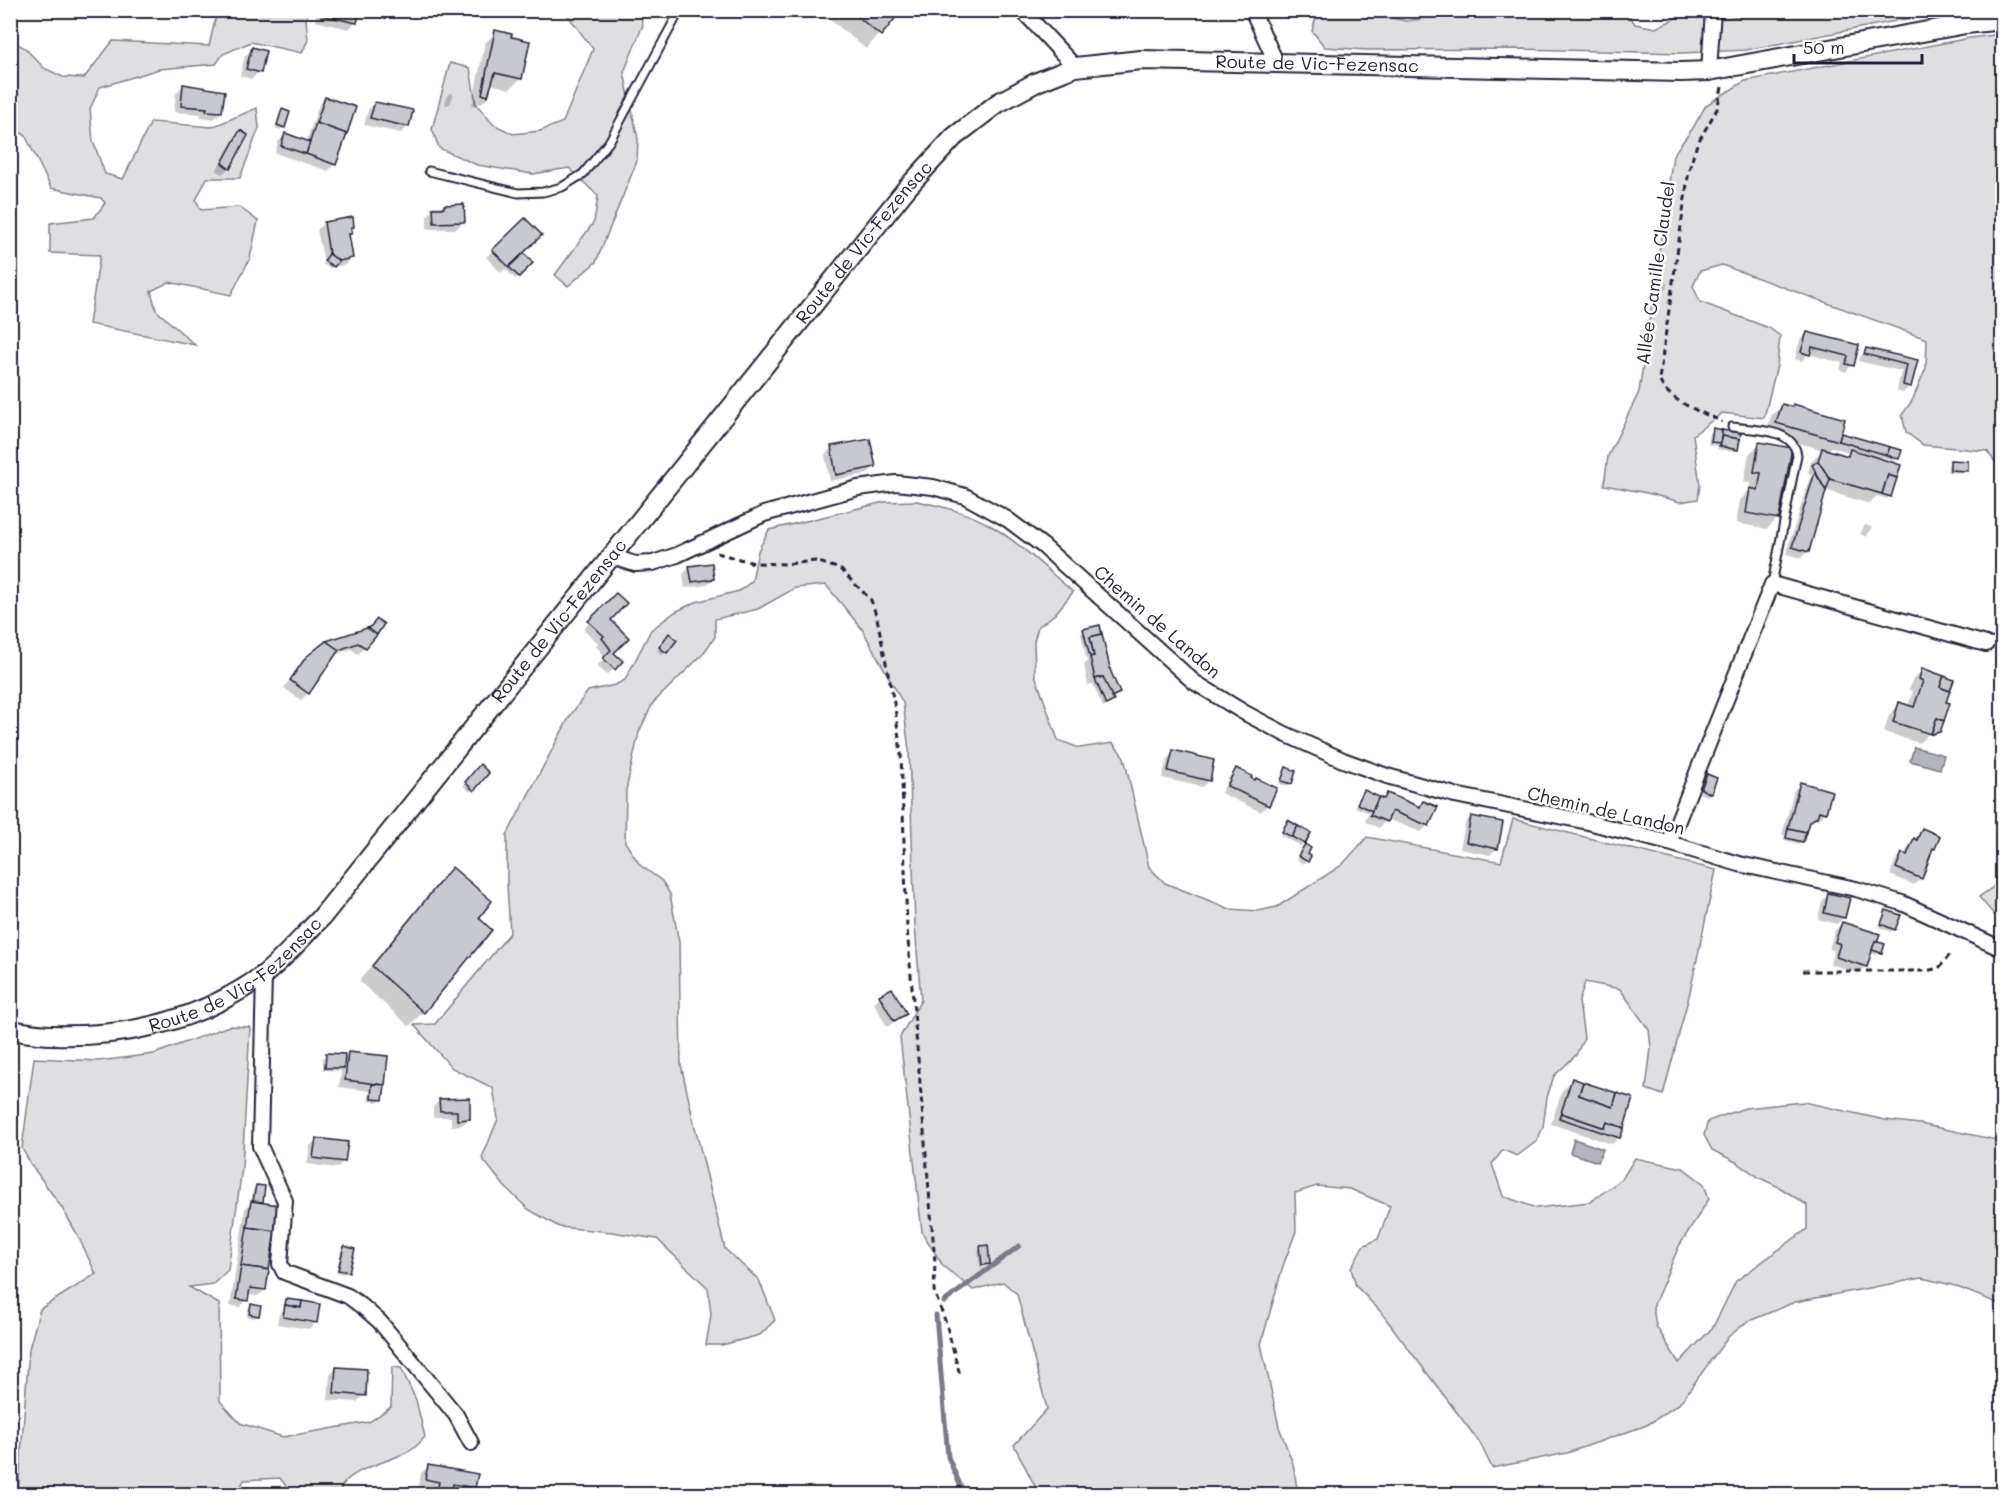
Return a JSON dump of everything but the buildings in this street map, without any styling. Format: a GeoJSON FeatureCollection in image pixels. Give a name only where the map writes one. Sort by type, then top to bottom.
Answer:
{"type":"FeatureCollection","features":[{"type":"Feature","properties":{"kind":"main road","name":"Route de Vic-Fezensac"},"geometry":{"type":"LineString","coordinates":[[10,1030],[50,1035],[104,1035],[161,1025],[214,1005],[264,975],[321,918],[907,188],[954,137],[998,103],[1037,82],[1075,67],[1141,60],[1681,72],[1716,70],[1966,24],[2002,20]]}},
{"type":"Feature","properties":{"kind":"street"},"geometry":{"type":"LineString","coordinates":[[1022,10],[1075,67]]}},
{"type":"Feature","properties":{"kind":"street"},"geometry":{"type":"LineString","coordinates":[[1252,10],[1276,62]]}},
{"type":"Feature","properties":{"kind":"street"},"geometry":{"type":"LineString","coordinates":[[1713,10],[1716,70]]}},
{"type":"Feature","properties":{"kind":"street","name":"Chemin de Landon"},"geometry":{"type":"LineString","coordinates":[[611,556],[635,564],[653,563],[677,555],[764,514],[837,493],[896,483],[933,486],[965,496],[1007,519],[1043,546],[1194,682],[1285,734],[1343,760],[1387,776],[1455,795],[1588,822],[1739,864],[1856,889],[1893,900],[2002,949]]}},
{"type":"Feature","properties":{"kind":"street"},"geometry":{"type":"LineString","coordinates":[[1669,843],[1772,584],[1986,644]]}},
{"type":"Feature","properties":{"kind":"street"},"geometry":{"type":"LineString","coordinates":[[264,975],[260,1146],[285,1201],[280,1264],[284,1272],[348,1296],[380,1322],[456,1415],[471,1443]]}},
{"type":"Feature","properties":{"kind":"lane"},"geometry":{"type":"LineString","coordinates":[[429,171],[518,193],[543,192],[562,187],[583,174],[609,142],[681,10]]}},
{"type":"Feature","properties":{"kind":"lane"},"geometry":{"type":"LineString","coordinates":[[1732,427],[1781,434],[1796,447],[1797,455],[1772,584]]}},
{"type":"Feature","properties":{"kind":"lane"},"geometry":{"type":"LineString","coordinates":[[1986,644],[2002,640]]}},
{"type":"Feature","properties":{"kind":"path","name":"Allée Camille Claudel"},"geometry":{"type":"LineString","coordinates":[[1716,70],[1723,82],[1717,109],[1697,144],[1689,170],[1659,380],[1663,389],[1672,397],[1732,427]]}},
{"type":"Feature","properties":{"kind":"path"},"geometry":{"type":"LineString","coordinates":[[709,554],[720,553],[754,563],[786,564],[816,561],[840,569],[871,600],[877,618],[895,708],[901,753],[907,928],[934,1262],[934,1291],[946,1323],[960,1375]]}},
{"type":"Feature","properties":{"kind":"path"},"geometry":{"type":"LineString","coordinates":[[1803,971],[1926,971],[1939,968],[1952,952]]}},
{"type":"Feature","properties":{"kind":"shaded area"},"geometry":{"type":"Polygon","coordinates":[[[630,10],[640,13],[643,25],[624,72],[638,139],[637,161],[596,262],[568,286],[555,275],[594,222],[598,196],[569,168],[533,174],[477,165],[439,148],[432,129],[450,63],[470,68],[476,104],[493,124],[513,134],[540,131],[563,122],[593,49],[566,13],[567,11],[630,10]]]}},
{"type":"Feature","properties":{"kind":"shaded area"},"geometry":{"type":"Polygon","coordinates":[[[1318,10],[1358,11],[1406,21],[1421,19],[1423,10],[1626,11],[1635,24],[1656,28],[1682,15],[1728,18],[1759,10],[1947,11],[1746,50],[1682,53],[1520,49],[1366,50],[1325,47],[1312,31],[1318,10]]]}},
{"type":"Feature","properties":{"kind":"shaded area"},"geometry":{"type":"Polygon","coordinates":[[[222,11],[309,11],[306,19],[308,40],[302,53],[251,42],[223,54],[216,64],[159,69],[100,87],[90,109],[93,141],[105,174],[123,179],[151,122],[212,127],[257,108],[259,128],[240,178],[207,178],[196,200],[201,210],[239,207],[258,221],[250,258],[231,295],[169,282],[151,291],[156,310],[195,345],[89,324],[100,255],[50,253],[50,223],[94,218],[105,203],[101,198],[51,188],[25,135],[11,128],[11,40],[25,48],[44,68],[63,77],[84,78],[113,41],[209,46],[216,16],[222,11]]]}},
{"type":"Feature","properties":{"kind":"shaded area"},"geometry":{"type":"Polygon","coordinates":[[[2002,34],[2002,471],[1987,451],[1923,445],[1906,432],[1902,415],[1912,401],[1926,368],[1927,339],[1722,265],[1700,271],[1693,286],[1700,302],[1769,328],[1780,336],[1777,365],[1764,418],[1722,413],[1693,435],[1700,485],[1698,499],[1680,502],[1604,485],[1608,456],[1639,392],[1673,155],[1693,128],[1706,105],[1745,81],[1970,38],[2002,34]]]}},
{"type":"Feature","properties":{"kind":"shaded area"},"geometry":{"type":"Polygon","coordinates":[[[917,501],[944,507],[988,524],[1021,547],[1073,592],[1055,614],[1038,627],[1034,641],[1035,675],[1058,740],[1079,748],[1113,743],[1124,757],[1149,867],[1165,883],[1230,909],[1258,911],[1277,907],[1342,865],[1367,837],[1501,862],[1513,819],[1716,870],[1690,992],[1663,1095],[1646,1089],[1651,1048],[1649,1030],[1620,989],[1585,982],[1579,1001],[1584,1038],[1576,1055],[1554,1076],[1547,1097],[1543,1127],[1537,1141],[1517,1156],[1503,1150],[1492,1164],[1503,1196],[1536,1208],[1590,1202],[1622,1179],[1635,1158],[1683,1168],[1704,1184],[1709,1199],[1679,1246],[1653,1307],[1656,1326],[1679,1363],[1713,1327],[1736,1281],[1807,1229],[1807,1205],[1712,1150],[1704,1135],[1708,1121],[1745,1108],[1804,1102],[1885,1120],[1920,1124],[2002,1141],[2002,1305],[1952,1285],[1922,1278],[1795,1302],[1747,1322],[1728,1337],[1679,1404],[1647,1425],[1567,1453],[1492,1468],[1480,1443],[1380,1311],[1356,1286],[1351,1268],[1363,1246],[1378,1239],[1390,1206],[1350,1189],[1317,1186],[1295,1193],[1296,1231],[1283,1266],[1261,1344],[1279,1427],[1293,1464],[1298,1494],[1039,1494],[1014,1445],[1047,1409],[1017,1294],[1003,1282],[973,1290],[943,1266],[922,1232],[900,1037],[921,1000],[915,926],[909,750],[903,703],[862,629],[826,585],[795,588],[758,609],[715,619],[715,637],[702,655],[653,703],[639,732],[626,790],[625,842],[640,865],[662,881],[670,894],[679,942],[681,1065],[725,1249],[759,1280],[775,1320],[760,1335],[722,1345],[706,1345],[711,1315],[708,1288],[657,1239],[559,1227],[528,1209],[504,1186],[482,1158],[498,1119],[493,1088],[452,1068],[414,1025],[435,1024],[510,933],[507,835],[570,716],[588,691],[615,685],[625,680],[651,630],[675,612],[696,602],[739,591],[752,581],[758,551],[769,530],[884,502],[917,501]]]}},
{"type":"Feature","properties":{"kind":"shaded area"},"geometry":{"type":"Polygon","coordinates":[[[1914,747],[1944,755],[1940,769],[1910,761],[1914,747]]]}},
{"type":"Feature","properties":{"kind":"shaded area"},"geometry":{"type":"Polygon","coordinates":[[[2002,881],[2002,924],[1979,897],[2002,881]]]}},
{"type":"Feature","properties":{"kind":"shaded area"},"geometry":{"type":"Polygon","coordinates":[[[229,1026],[250,1027],[242,1168],[228,1270],[213,1284],[189,1287],[219,1304],[220,1401],[240,1423],[283,1437],[369,1422],[391,1407],[392,1367],[401,1368],[416,1400],[425,1437],[417,1446],[402,1455],[358,1472],[342,1485],[339,1494],[292,1494],[280,1478],[244,1480],[237,1494],[18,1494],[29,1349],[40,1309],[96,1274],[62,1208],[22,1148],[34,1058],[99,1061],[154,1054],[229,1026]]]}},
{"type":"Feature","properties":{"kind":"shaded area"},"geometry":{"type":"Polygon","coordinates":[[[1574,1139],[1603,1149],[1598,1162],[1570,1153],[1574,1139]]]}},
{"type":"Feature","properties":{"kind":"waterway"},"geometry":{"type":"LineString","coordinates":[[944,1302],[1019,1246]]}},
{"type":"Feature","properties":{"kind":"waterway"},"geometry":{"type":"LineString","coordinates":[[936,1315],[948,1457],[964,1494]]}}]}
